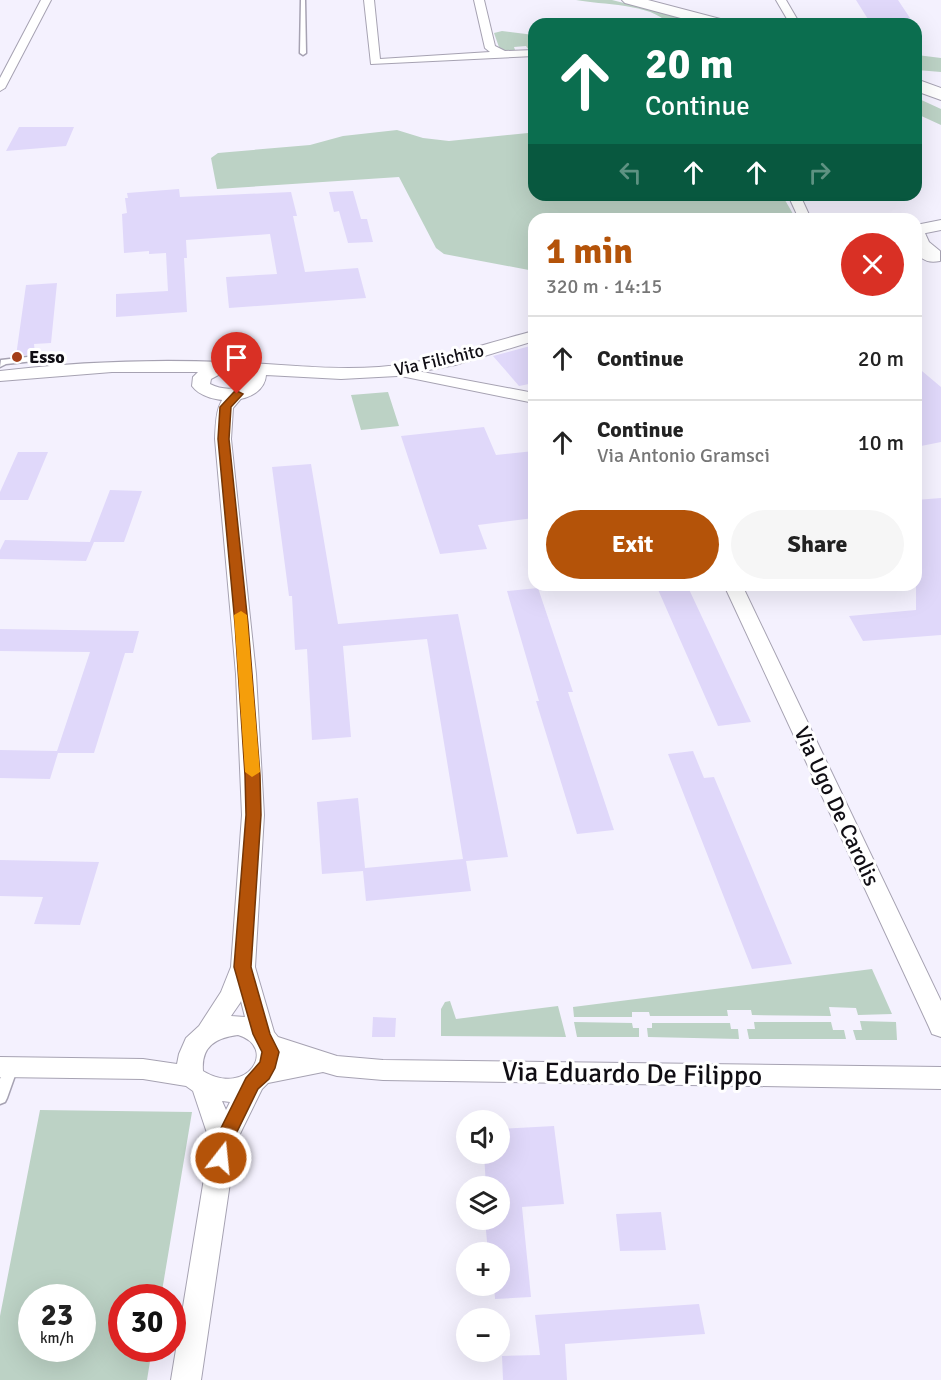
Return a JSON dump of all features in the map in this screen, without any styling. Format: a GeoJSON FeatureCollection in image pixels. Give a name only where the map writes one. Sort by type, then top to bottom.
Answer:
{"type":"FeatureCollection","features":[{"type":"Feature","properties":{"kind":"highway"},"geometry":{"type":"LineString","coordinates":[[630,0],[699,18]]}},
{"type":"Feature","properties":{"kind":"highway"},"geometry":{"type":"LineString","coordinates":[[652,0],[722,18]]}},
{"type":"Feature","properties":{"kind":"highway"},"geometry":{"type":"LineString","coordinates":[[922,73],[934,74]]}},
{"type":"Feature","properties":{"kind":"highway"},"geometry":{"type":"LineString","coordinates":[[922,87],[941,95]]}},
{"type":"Feature","properties":{"kind":"highway"},"geometry":{"type":"LineString","coordinates":[[922,95],[941,103]]}},
{"type":"Feature","properties":{"kind":"street"},"geometry":{"type":"LineString","coordinates":[[0,88],[46,0]]}},
{"type":"Feature","properties":{"kind":"street"},"geometry":{"type":"LineString","coordinates":[[369,0],[375,62],[528,53]]}},
{"type":"Feature","properties":{"kind":"street"},"geometry":{"type":"LineString","coordinates":[[478,0],[490,48],[503,54]]}},
{"type":"Feature","properties":{"kind":"street"},"geometry":{"type":"LineString","coordinates":[[781,0],[792,18]]}},
{"type":"Feature","properties":{"kind":"street","name":"Via Filichito"},"geometry":{"type":"LineString","coordinates":[[224,367],[306,372],[396,371],[419,368],[528,338]]}},
{"type":"Feature","properties":{"kind":"street"},"geometry":{"type":"LineString","coordinates":[[158,367],[190,374],[222,395],[237,394]]}},
{"type":"Feature","properties":{"kind":"street"},"geometry":{"type":"LineString","coordinates":[[0,376],[62,370],[224,367]]}},
{"type":"Feature","properties":{"kind":"street"},"geometry":{"type":"LineString","coordinates":[[223,421],[204,385],[207,373],[224,367]]}},
{"type":"Feature","properties":{"kind":"street"},"geometry":{"type":"LineString","coordinates":[[246,368],[257,375],[256,385]]}},
{"type":"Feature","properties":{"kind":"street"},"geometry":{"type":"LineString","coordinates":[[396,371],[528,397]]}},
{"type":"Feature","properties":{"kind":"street","name":"Via Filichito"},"geometry":{"type":"LineString","coordinates":[[237,394],[256,385],[306,372]]}},
{"type":"Feature","properties":{"kind":"street"},"geometry":{"type":"LineString","coordinates":[[208,1032],[231,996],[243,967],[253,815],[252,775],[223,421],[225,407],[237,394]]}},
{"type":"Feature","properties":{"kind":"street","name":"Via Ugo De Carolis"},"geometry":{"type":"LineString","coordinates":[[736,591],[941,1027]]}},
{"type":"Feature","properties":{"kind":"street"},"geometry":{"type":"LineString","coordinates":[[186,1380],[223,1142],[257,1079],[269,1063],[270,1052],[243,967]]}},
{"type":"Feature","properties":{"kind":"street"},"geometry":{"type":"LineString","coordinates":[[223,1142],[195,1071],[198,1040],[208,1032],[224,1026],[238,1025],[249,1026],[265,1039]]}},
{"type":"Feature","properties":{"kind":"street","name":"Via Eduardo De Filippo"},"geometry":{"type":"LineString","coordinates":[[265,1039],[337,1066],[425,1072],[941,1078]]}},
{"type":"Feature","properties":{"kind":"street","name":"Via Eduardo De Filippo"},"geometry":{"type":"LineString","coordinates":[[257,1079],[323,1061]]}},
{"type":"Feature","properties":{"kind":"street"},"geometry":{"type":"LineString","coordinates":[[6,1067],[195,1071],[218,1091],[232,1091],[257,1079]]}},
{"type":"Feature","properties":{"kind":"lane"},"geometry":{"type":"LineString","coordinates":[[303,0],[303,53]]}},
{"type":"Feature","properties":{"kind":"lane"},"geometry":{"type":"LineString","coordinates":[[0,365],[4,362],[45,357],[62,370]]}},
{"type":"Feature","properties":{"kind":"lane"},"geometry":{"type":"LineString","coordinates":[[0,1098],[6,1067]]}},
{"type":"Feature","properties":{"kind":"green space"},"geometry":{"type":"Polygon","coordinates":[[[576,0],[612,0],[683,18],[662,18],[638,8],[576,0]]]}},
{"type":"Feature","properties":{"kind":"green space"},"geometry":{"type":"Polygon","coordinates":[[[502,31],[528,34],[528,49],[526,46],[514,47],[516,53],[500,50],[494,33],[502,31]]]}},
{"type":"Feature","properties":{"kind":"green space"},"geometry":{"type":"Polygon","coordinates":[[[922,56],[941,58],[941,72],[922,70],[922,56]]]}},
{"type":"Feature","properties":{"kind":"green space"},"geometry":{"type":"Polygon","coordinates":[[[922,100],[941,109],[941,125],[922,116],[922,100]]]}},
{"type":"Feature","properties":{"kind":"green space"},"geometry":{"type":"Polygon","coordinates":[[[397,130],[423,138],[449,141],[528,133],[528,201],[786,201],[792,213],[528,213],[528,270],[444,254],[436,248],[399,177],[217,189],[211,158],[218,153],[310,145],[343,136],[397,130]]]}},
{"type":"Feature","properties":{"kind":"green space"},"geometry":{"type":"Polygon","coordinates":[[[388,392],[399,426],[361,430],[351,395],[388,392]]]}},
{"type":"Feature","properties":{"kind":"green space"},"geometry":{"type":"Polygon","coordinates":[[[872,969],[892,1014],[858,1015],[856,1008],[829,1007],[831,1016],[752,1015],[751,1010],[727,1010],[728,1016],[650,1016],[649,1012],[632,1012],[632,1017],[574,1017],[573,1007],[872,969]]]}},
{"type":"Feature","properties":{"kind":"green space"},"geometry":{"type":"Polygon","coordinates":[[[450,1001],[456,1019],[558,1006],[566,1037],[441,1036],[441,1009],[445,1002],[450,1001]]]}},
{"type":"Feature","properties":{"kind":"green space"},"geometry":{"type":"Polygon","coordinates":[[[860,1021],[896,1022],[897,1040],[856,1040],[853,1030],[862,1030],[860,1021]]]}},
{"type":"Feature","properties":{"kind":"green space"},"geometry":{"type":"Polygon","coordinates":[[[574,1022],[632,1023],[633,1028],[639,1028],[639,1037],[577,1037],[574,1022]]]}},
{"type":"Feature","properties":{"kind":"green space"},"geometry":{"type":"Polygon","coordinates":[[[754,1022],[831,1022],[833,1030],[844,1030],[846,1039],[749,1039],[747,1029],[755,1029],[754,1022]]]}},
{"type":"Feature","properties":{"kind":"green space"},"geometry":{"type":"Polygon","coordinates":[[[652,1023],[730,1023],[731,1029],[738,1029],[739,1039],[648,1037],[647,1028],[652,1028],[652,1023]]]}},
{"type":"Feature","properties":{"kind":"green space"},"geometry":{"type":"Polygon","coordinates":[[[40,1110],[192,1112],[163,1284],[108,1284],[108,1362],[150,1362],[147,1380],[0,1380],[0,1316],[40,1110]]]}},
{"type":"Feature","properties":{"kind":"building"},"geometry":{"type":"Polygon","coordinates":[[[856,0],[898,0],[910,18],[867,18],[856,0]]]}},
{"type":"Feature","properties":{"kind":"building"},"geometry":{"type":"Polygon","coordinates":[[[19,127],[74,127],[66,146],[6,151],[19,127]]]}},
{"type":"Feature","properties":{"kind":"building"},"geometry":{"type":"Polygon","coordinates":[[[179,189],[180,197],[291,192],[297,216],[293,216],[305,272],[358,268],[366,298],[229,308],[226,277],[277,274],[270,234],[186,240],[187,258],[184,258],[187,312],[116,317],[116,294],[168,291],[166,253],[149,254],[149,251],[124,253],[122,214],[127,213],[125,198],[128,198],[127,193],[179,189]]]}},
{"type":"Feature","properties":{"kind":"building"},"geometry":{"type":"Polygon","coordinates":[[[353,191],[361,219],[367,219],[373,242],[348,243],[339,211],[334,212],[329,192],[353,191]]]}},
{"type":"Feature","properties":{"kind":"building"},"geometry":{"type":"Polygon","coordinates":[[[57,283],[51,343],[34,344],[35,354],[16,356],[26,285],[57,283]]]}},
{"type":"Feature","properties":{"kind":"building"},"geometry":{"type":"Polygon","coordinates":[[[528,347],[528,384],[519,386],[493,356],[528,347]]]}},
{"type":"Feature","properties":{"kind":"building"},"geometry":{"type":"Polygon","coordinates":[[[922,371],[941,387],[941,442],[922,446],[922,371]]]}},
{"type":"Feature","properties":{"kind":"building"},"geometry":{"type":"Polygon","coordinates":[[[484,427],[496,455],[528,452],[528,519],[478,525],[487,549],[440,554],[401,436],[484,427]]]}},
{"type":"Feature","properties":{"kind":"building"},"geometry":{"type":"Polygon","coordinates":[[[18,452],[48,452],[28,500],[0,500],[0,492],[18,452]]]}},
{"type":"Feature","properties":{"kind":"building"},"geometry":{"type":"Polygon","coordinates":[[[311,464],[338,624],[458,614],[508,857],[466,861],[471,891],[366,901],[363,871],[322,874],[317,802],[358,798],[365,868],[463,859],[427,639],[343,646],[351,737],[312,740],[307,649],[295,650],[292,596],[289,596],[272,467],[311,464]]]}},
{"type":"Feature","properties":{"kind":"building"},"geometry":{"type":"Polygon","coordinates":[[[110,490],[142,491],[124,542],[94,542],[86,561],[0,559],[0,550],[5,540],[90,542],[110,490]]]}},
{"type":"Feature","properties":{"kind":"building"},"geometry":{"type":"Polygon","coordinates":[[[941,498],[941,635],[863,641],[849,616],[916,610],[916,591],[922,591],[922,500],[941,498]]]}},
{"type":"Feature","properties":{"kind":"building"},"geometry":{"type":"Polygon","coordinates":[[[528,589],[528,591],[539,591],[573,692],[568,692],[614,830],[577,834],[536,701],[539,701],[507,591],[528,589]]]}},
{"type":"Feature","properties":{"kind":"building"},"geometry":{"type":"Polygon","coordinates":[[[659,591],[690,591],[751,722],[718,726],[659,591]]]}},
{"type":"Feature","properties":{"kind":"building"},"geometry":{"type":"Polygon","coordinates":[[[0,629],[139,631],[133,653],[125,653],[94,753],[58,753],[50,779],[0,778],[0,750],[57,751],[90,652],[0,651],[0,629]]]}},
{"type":"Feature","properties":{"kind":"building"},"geometry":{"type":"Polygon","coordinates":[[[693,751],[704,778],[714,777],[792,964],[752,969],[668,754],[693,751]]]}},
{"type":"Feature","properties":{"kind":"building"},"geometry":{"type":"Polygon","coordinates":[[[0,860],[99,862],[80,925],[34,924],[43,897],[0,896],[0,860]]]}},
{"type":"Feature","properties":{"kind":"building"},"geometry":{"type":"Polygon","coordinates":[[[373,1017],[396,1018],[395,1037],[372,1037],[373,1017]]]}},
{"type":"Feature","properties":{"kind":"building"},"geometry":{"type":"Polygon","coordinates":[[[554,1126],[564,1204],[522,1207],[531,1297],[495,1299],[495,1296],[510,1296],[510,1242],[487,1242],[486,1230],[510,1230],[510,1176],[485,1176],[485,1164],[510,1164],[510,1128],[554,1126]]]}},
{"type":"Feature","properties":{"kind":"building"},"geometry":{"type":"Polygon","coordinates":[[[661,1212],[666,1250],[620,1251],[616,1214],[661,1212]]]}},
{"type":"Feature","properties":{"kind":"building"},"geometry":{"type":"Polygon","coordinates":[[[699,1304],[705,1334],[565,1344],[567,1380],[503,1380],[502,1362],[510,1362],[510,1356],[540,1355],[535,1315],[699,1304]]]}},
{"type":"Feature","properties":{"kind":"slow traffic"},"geometry":{"type":"LineString","coordinates":[[241,615],[252,772]]}},
{"type":"Feature","properties":{"kind":"place","name":"Esso"},"geometry":{"type":"Point","coordinates":[17,357]}},
{"type":"Feature","properties":{"kind":"route"},"geometry":{"type":"LineString","coordinates":[[221,1158],[223,1142],[252,1083],[269,1063],[270,1052],[262,1034],[243,967],[253,815],[252,775],[242,624],[223,439],[225,407],[237,394]]}}]}
